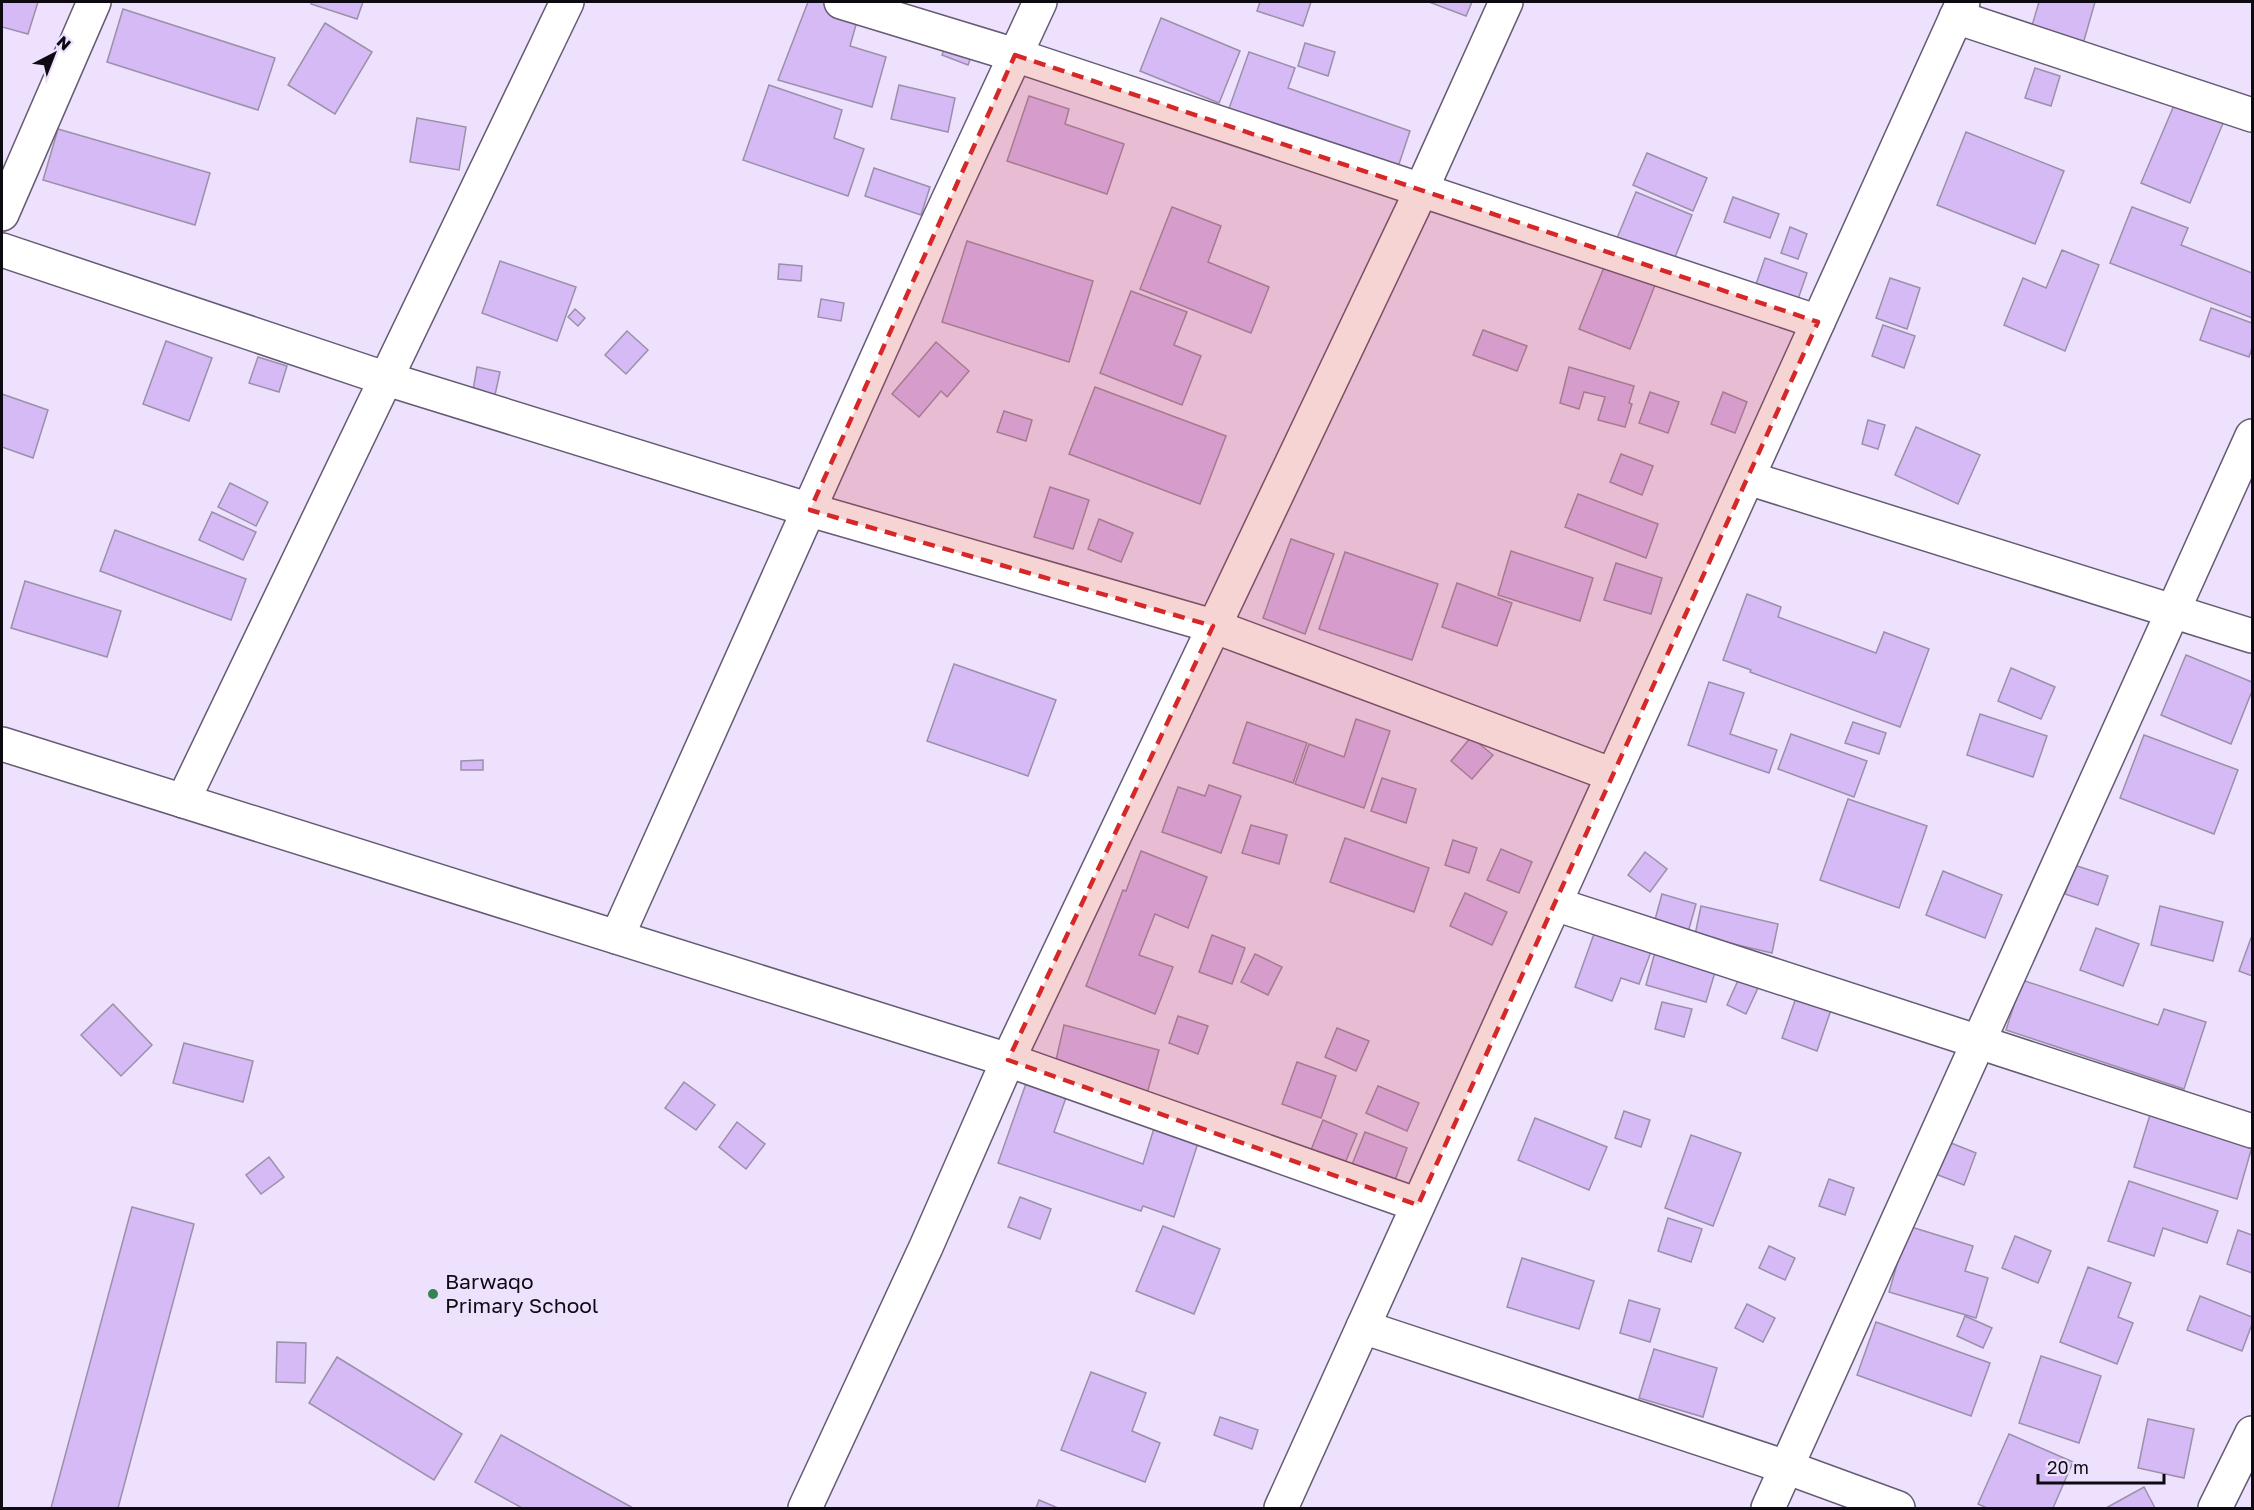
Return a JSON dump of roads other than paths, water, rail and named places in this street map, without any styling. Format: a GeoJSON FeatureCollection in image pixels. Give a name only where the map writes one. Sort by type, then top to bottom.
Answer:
{"type":"FeatureCollection","features":[{"type":"Feature","properties":{"kind":"street"},"geometry":{"type":"LineString","coordinates":[[2,214],[94,2]]}},
{"type":"Feature","properties":{"kind":"street"},"geometry":{"type":"LineString","coordinates":[[183,801],[567,2]]}},
{"type":"Feature","properties":{"kind":"street"},"geometry":{"type":"LineString","coordinates":[[842,2],[1015,55],[1818,322]]}},
{"type":"Feature","properties":{"kind":"street"},"geometry":{"type":"LineString","coordinates":[[617,937],[937,224],[1040,2]]}},
{"type":"Feature","properties":{"kind":"street"},"geometry":{"type":"LineString","coordinates":[[805,1509],[926,1247],[1008,1060],[1421,190],[1506,2]]}},
{"type":"Feature","properties":{"kind":"street"},"geometry":{"type":"LineString","coordinates":[[1281,1509],[1959,10],[2253,115]]}},
{"type":"Feature","properties":{"kind":"street"},"geometry":{"type":"LineString","coordinates":[[2,250],[387,379],[810,510],[1213,626],[1613,775]]}},
{"type":"Feature","properties":{"kind":"street"},"geometry":{"type":"LineString","coordinates":[[1768,1509],[2253,436]]}},
{"type":"Feature","properties":{"kind":"street"},"geometry":{"type":"LineString","coordinates":[[1748,478],[2253,636]]}},
{"type":"Feature","properties":{"kind":"street"},"geometry":{"type":"LineString","coordinates":[[2,744],[1008,1060],[1418,1205]]}},
{"type":"Feature","properties":{"kind":"street"},"geometry":{"type":"LineString","coordinates":[[1555,904],[2253,1131]]}},
{"type":"Feature","properties":{"kind":"street"},"geometry":{"type":"LineString","coordinates":[[1363,1328],[1786,1467],[1898,1509]]}},
{"type":"Feature","properties":{"kind":"street"},"geometry":{"type":"LineString","coordinates":[[2216,1509],[2253,1433]]}},
{"type":"Feature","properties":{"kind":"place","name":"Barwaqo Primary School"},"geometry":{"type":"Point","coordinates":[433,1294]}}]}
